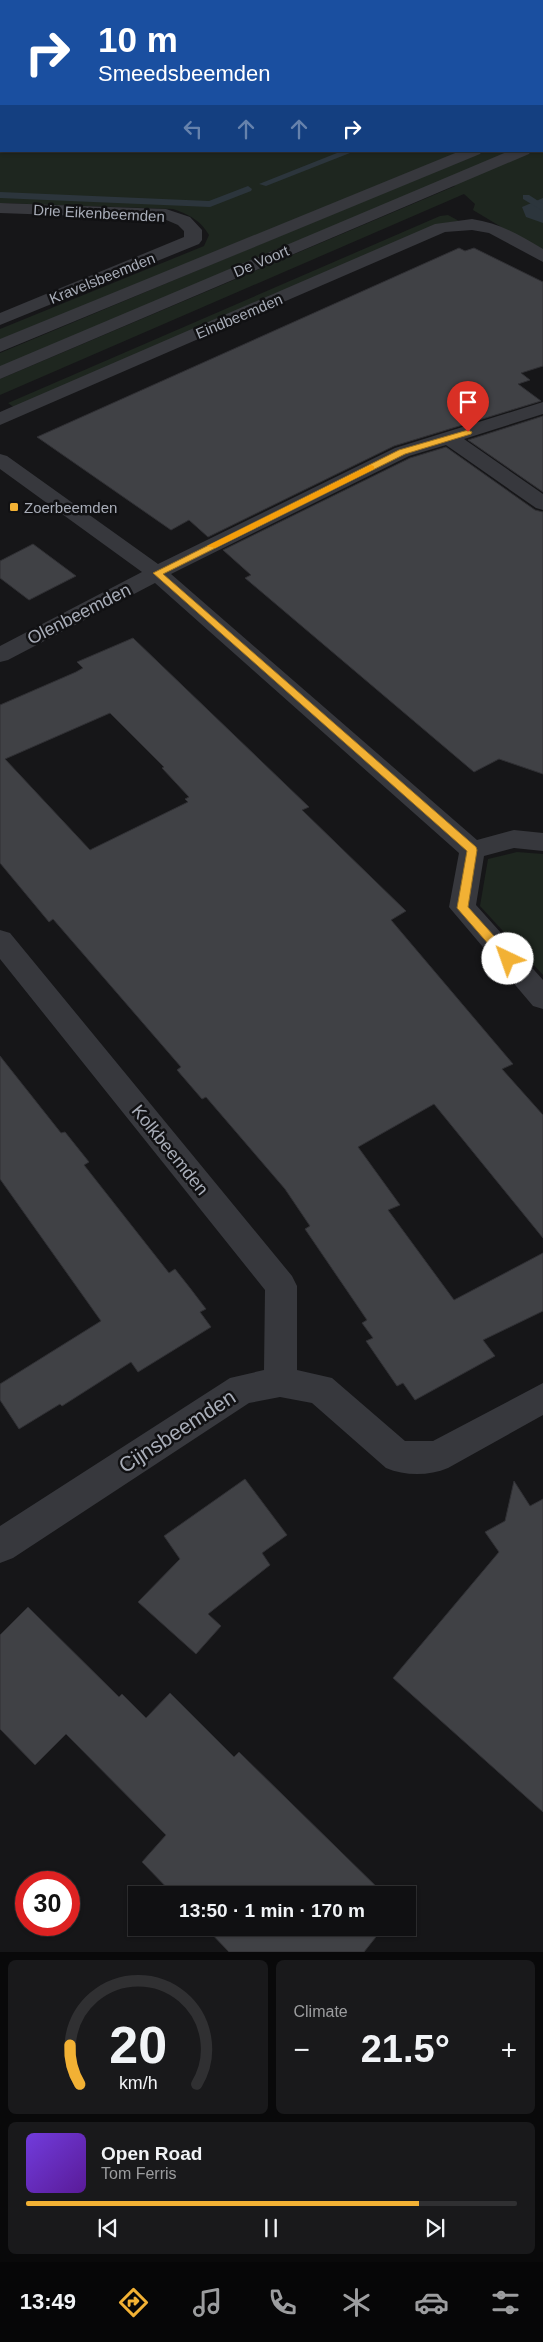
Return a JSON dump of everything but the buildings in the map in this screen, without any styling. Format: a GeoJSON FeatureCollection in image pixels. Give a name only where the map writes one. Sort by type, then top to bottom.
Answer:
{"type":"FeatureCollection","features":[{"type":"Feature","properties":{"kind":"street","name":"De Voort"},"geometry":{"type":"LineString","coordinates":[[0,346],[472,152]]}},
{"type":"Feature","properties":{"kind":"street","name":"De Voort"},"geometry":{"type":"LineString","coordinates":[[0,372],[521,152]]}},
{"type":"Feature","properties":{"kind":"street","name":"Drie Eikenbeemden"},"geometry":{"type":"LineString","coordinates":[[0,208],[166,214],[184,221],[193,230]]}},
{"type":"Feature","properties":{"kind":"street","name":"Eindbeemden"},"geometry":{"type":"LineString","coordinates":[[0,419],[441,228],[458,224],[480,224],[494,227],[543,257]]}},
{"type":"Feature","properties":{"kind":"street","name":"Kravelsbeemden"},"geometry":{"type":"LineString","coordinates":[[0,320],[178,248],[193,240],[193,230]]}},
{"type":"Feature","properties":{"kind":"street","name":"Olenbeemden"},"geometry":{"type":"LineString","coordinates":[[0,655],[157,573],[402,452],[543,408]]}},
{"type":"Feature","properties":{"kind":"street"},"geometry":{"type":"LineString","coordinates":[[449,438],[543,504]]}},
{"type":"Feature","properties":{"kind":"street"},"geometry":{"type":"LineString","coordinates":[[0,460],[157,573],[472,850]]}},
{"type":"Feature","properties":{"kind":"street"},"geometry":{"type":"LineString","coordinates":[[472,850],[514,839],[543,842]]}},
{"type":"Feature","properties":{"kind":"street"},"geometry":{"type":"LineString","coordinates":[[472,850],[462,908],[543,998]]}},
{"type":"Feature","properties":{"kind":"street","name":"Kolkbeemden"},"geometry":{"type":"LineString","coordinates":[[0,940],[280,1286],[280,1382]]}},
{"type":"Feature","properties":{"kind":"street","name":"Cijnsbeemden"},"geometry":{"type":"LineString","coordinates":[[0,1546],[242,1389],[280,1382],[320,1389],[398,1457],[436,1458],[543,1398]]}},
{"type":"Feature","properties":{"kind":"shaded area"},"geometry":{"type":"Polygon","coordinates":[[[0,152],[543,152],[543,252],[473,210],[475,204],[464,194],[0,395],[0,379],[455,186],[447,180],[0,368],[0,353],[437,170],[0,342],[0,329],[204,246],[209,235],[202,225],[185,213],[173,209],[0,203],[0,152]]]}},
{"type":"Feature","properties":{"kind":"shaded area"},"geometry":{"type":"Polygon","coordinates":[[[543,198],[543,223],[526,217],[522,207],[543,198]]]}},
{"type":"Feature","properties":{"kind":"shaded area"},"geometry":{"type":"Polygon","coordinates":[[[448,215],[459,221],[440,224],[15,408],[8,403],[440,216],[448,215]]]}},
{"type":"Feature","properties":{"kind":"shaded area"},"geometry":{"type":"Polygon","coordinates":[[[517,852],[543,854],[543,975],[480,906],[488,859],[517,852]]]}},
{"type":"Feature","properties":{"kind":"waterway"},"geometry":{"type":"LineString","coordinates":[[263,184],[348,152]]}},
{"type":"Feature","properties":{"kind":"waterway"},"geometry":{"type":"LineString","coordinates":[[0,195],[210,204],[248,189]]}},
{"type":"Feature","properties":{"kind":"waterway"},"geometry":{"type":"LineString","coordinates":[[526,197],[543,208]]}},
{"type":"Feature","properties":{"kind":"slow traffic"},"geometry":{"type":"LineString","coordinates":[[212,546],[371,467]]}},
{"type":"Feature","properties":{"kind":"place","name":"Zoerbeemden"},"geometry":{"type":"Point","coordinates":[14,507]}},
{"type":"Feature","properties":{"kind":"route"},"geometry":{"type":"LineString","coordinates":[[468,432],[402,452],[157,573],[472,850],[462,908],[508,959]]}}]}
